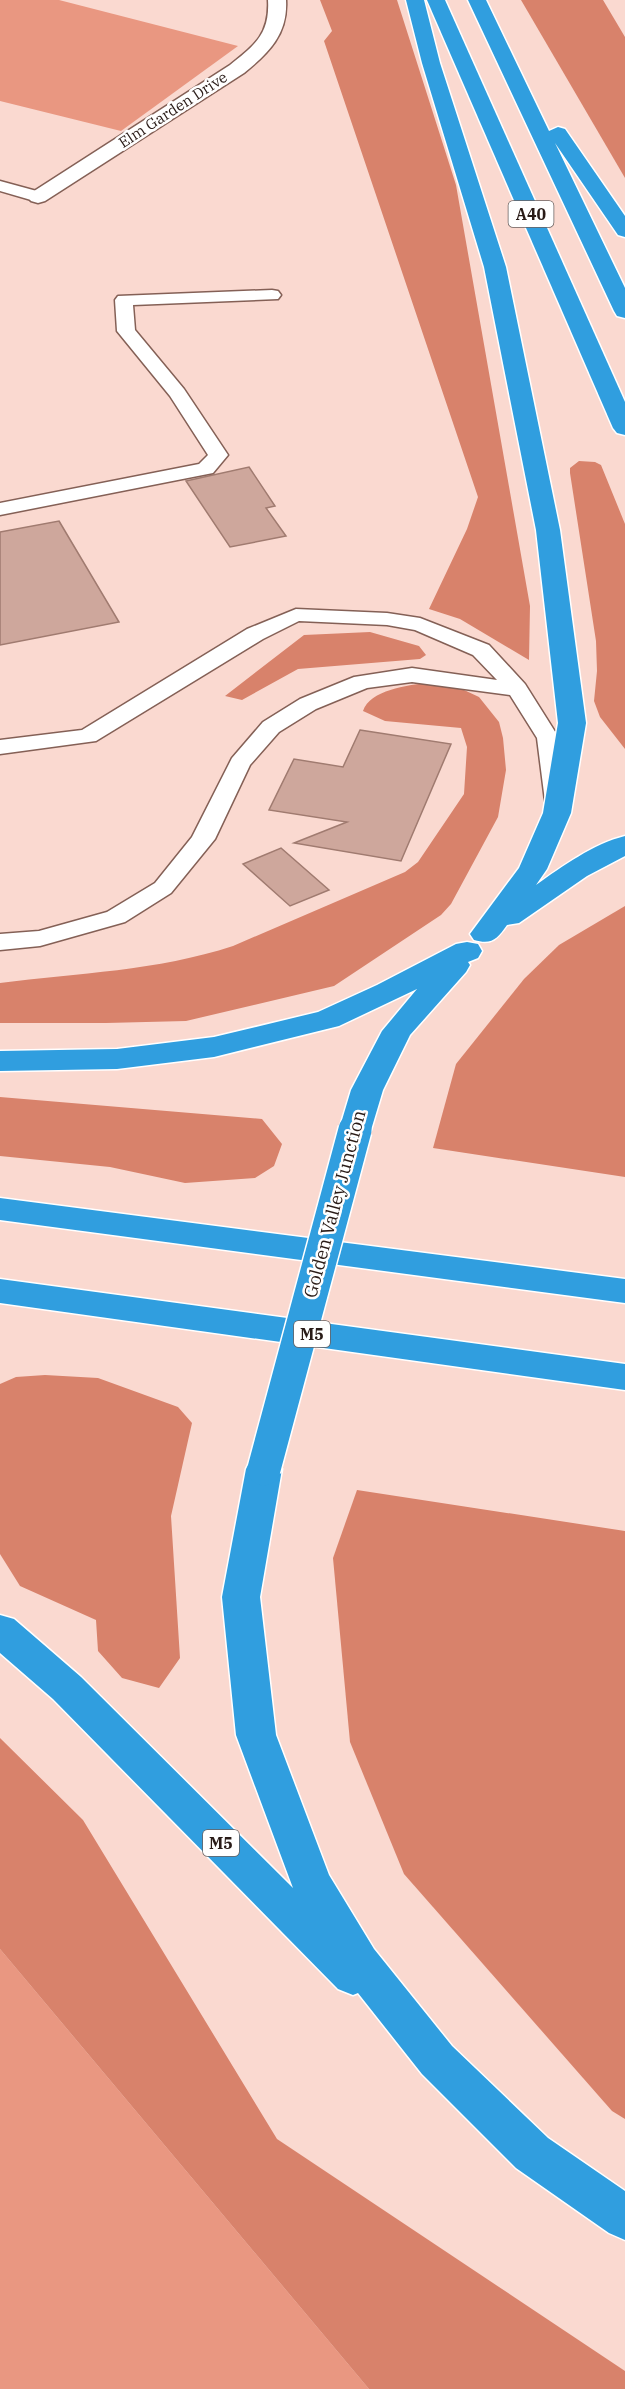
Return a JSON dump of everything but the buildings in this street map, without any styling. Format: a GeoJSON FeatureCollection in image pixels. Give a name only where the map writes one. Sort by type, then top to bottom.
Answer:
{"type":"FeatureCollection","features":[{"type":"Feature","properties":{"kind":"highway"},"geometry":{"type":"LineString","coordinates":[[0,1061],[117,1059],[214,1047],[328,1019],[388,993],[476,943],[533,869],[557,813],[572,723],[548,530],[495,267],[431,63],[415,0]]}},
{"type":"Feature","properties":{"kind":"highway","name":"A40"},"geometry":{"type":"LineString","coordinates":[[436,0],[625,428]]}},
{"type":"Feature","properties":{"kind":"highway","name":"A40"},"geometry":{"type":"LineString","coordinates":[[477,0],[625,311]]}},
{"type":"Feature","properties":{"kind":"highway"},"geometry":{"type":"LineString","coordinates":[[490,28],[625,231]]}},
{"type":"Feature","properties":{"kind":"highway","name":"Golden Valley Junction"},"geometry":{"type":"LineString","coordinates":[[625,845],[577,870],[476,943],[397,1031],[367,1090],[355,1130],[264,1469],[241,1597],[256,1735],[311,1882],[359,1962],[437,2060],[532,2153],[625,2218]]}},
{"type":"Feature","properties":{"kind":"highway"},"geometry":{"type":"LineString","coordinates":[[0,1209],[625,1291]]}},
{"type":"Feature","properties":{"kind":"highway","name":"M5"},"geometry":{"type":"LineString","coordinates":[[0,1291],[625,1377]]}},
{"type":"Feature","properties":{"kind":"highway","name":"M5"},"geometry":{"type":"LineString","coordinates":[[0,1630],[67,1688],[437,2060]]}},
{"type":"Feature","properties":{"kind":"street","name":"Elm Garden Drive"},"geometry":{"type":"LineString","coordinates":[[38,197],[237,69],[263,48],[276,29],[278,10],[276,0]]}},
{"type":"Feature","properties":{"kind":"lane"},"geometry":{"type":"LineString","coordinates":[[0,186],[38,197]]}},
{"type":"Feature","properties":{"kind":"lane"},"geometry":{"type":"LineString","coordinates":[[0,509],[206,469],[218,454],[177,393],[126,331],[124,300],[272,295]]}},
{"type":"Feature","properties":{"kind":"lane"},"geometry":{"type":"LineString","coordinates":[[0,747],[88,736],[255,634],[296,615],[387,619],[420,624],[481,650],[517,689],[548,738],[557,813]]}},
{"type":"Feature","properties":{"kind":"lane"},"geometry":{"type":"LineString","coordinates":[[0,942],[40,938],[116,917],[163,888],[204,839],[240,763],[271,727],[308,704],[362,682],[412,675],[517,689]]}},
{"type":"Feature","properties":{"kind":"shaded area"},"geometry":{"type":"Polygon","coordinates":[[[0,0],[59,0],[238,46],[121,131],[0,101],[0,0]]]}},
{"type":"Feature","properties":{"kind":"shaded area"},"geometry":{"type":"Polygon","coordinates":[[[320,0],[397,0],[456,185],[530,606],[529,660],[460,619],[429,609],[467,529],[478,497],[324,41],[332,31],[320,0]]]}},
{"type":"Feature","properties":{"kind":"shaded area"},"geometry":{"type":"Polygon","coordinates":[[[521,0],[603,0],[625,37],[625,178],[521,0]]]}},
{"type":"Feature","properties":{"kind":"shaded area"},"geometry":{"type":"Polygon","coordinates":[[[579,461],[595,462],[601,465],[625,524],[625,749],[600,717],[594,701],[597,671],[596,641],[570,473],[570,468],[579,461]]]}},
{"type":"Feature","properties":{"kind":"shaded area"},"geometry":{"type":"Polygon","coordinates":[[[370,632],[419,646],[426,655],[420,659],[298,669],[242,700],[225,696],[304,635],[370,632]]]}},
{"type":"Feature","properties":{"kind":"shaded area"},"geometry":{"type":"Polygon","coordinates":[[[427,683],[464,690],[479,697],[499,722],[506,770],[498,817],[451,904],[441,915],[334,986],[186,1021],[0,1023],[0,983],[146,966],[176,961],[233,946],[405,872],[418,862],[464,794],[467,747],[461,728],[385,721],[363,711],[373,698],[381,693],[400,687],[427,683]]]}},
{"type":"Feature","properties":{"kind":"shaded area"},"geometry":{"type":"Polygon","coordinates":[[[625,906],[625,1177],[433,1148],[456,1064],[524,979],[559,945],[625,906]]]}},
{"type":"Feature","properties":{"kind":"shaded area"},"geometry":{"type":"Polygon","coordinates":[[[0,1097],[262,1119],[282,1144],[274,1166],[255,1178],[185,1183],[110,1167],[0,1156],[0,1097]]]}},
{"type":"Feature","properties":{"kind":"shaded area"},"geometry":{"type":"Polygon","coordinates":[[[45,1375],[98,1378],[178,1407],[192,1423],[171,1516],[180,1658],[159,1688],[122,1678],[98,1651],[96,1620],[20,1586],[0,1554],[0,1384],[16,1377],[45,1375]]]}},
{"type":"Feature","properties":{"kind":"shaded area"},"geometry":{"type":"Polygon","coordinates":[[[357,1490],[625,1531],[625,2119],[612,2111],[404,1874],[350,1742],[333,1558],[357,1490]]]}},
{"type":"Feature","properties":{"kind":"shaded area"},"geometry":{"type":"Polygon","coordinates":[[[0,1738],[83,1820],[277,2139],[625,2371],[625,2389],[369,2389],[0,1949],[0,1738]]]}},
{"type":"Feature","properties":{"kind":"shaded area"},"geometry":{"type":"Polygon","coordinates":[[[0,1949],[369,2389],[0,2389],[0,1949]]]}}]}
